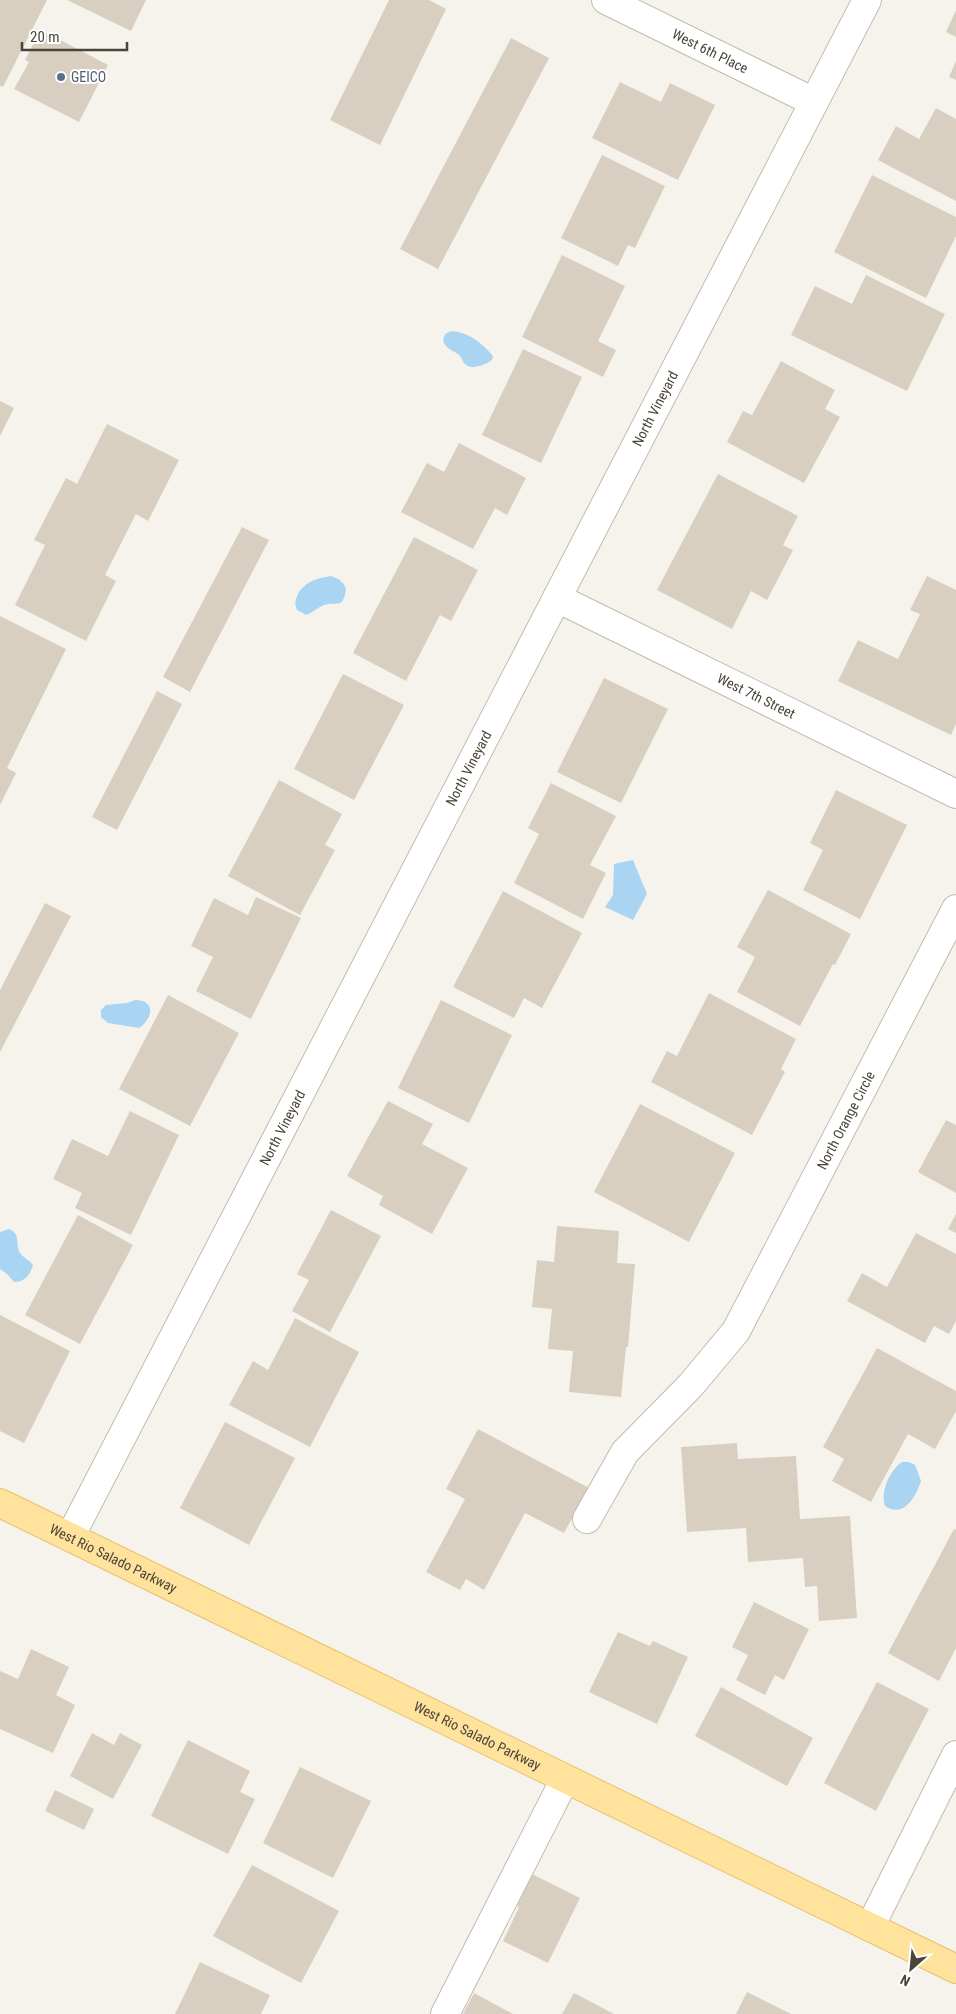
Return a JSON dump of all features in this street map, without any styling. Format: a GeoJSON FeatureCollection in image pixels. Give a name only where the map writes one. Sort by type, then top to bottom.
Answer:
{"type":"FeatureCollection","features":[{"type":"Feature","properties":{"kind":"main road","name":"West Rio Salado Parkway"},"geometry":{"type":"LineString","coordinates":[[0,1503],[956,1969]]}},
{"type":"Feature","properties":{"kind":"street","name":"West 6th Place"},"geometry":{"type":"LineString","coordinates":[[606,0],[814,102]]}},
{"type":"Feature","properties":{"kind":"street","name":"North Vineyard"},"geometry":{"type":"LineString","coordinates":[[70,1537],[867,0]]}},
{"type":"Feature","properties":{"kind":"street","name":"West 7th Street"},"geometry":{"type":"LineString","coordinates":[[557,598],[956,794]]}},
{"type":"Feature","properties":{"kind":"street","name":"North Orange Circle"},"geometry":{"type":"LineString","coordinates":[[587,1519],[625,1452],[691,1385],[736,1331],[956,909]]}},
{"type":"Feature","properties":{"kind":"street"},"geometry":{"type":"LineString","coordinates":[[870,1927],[956,1754]]}},
{"type":"Feature","properties":{"kind":"street"},"geometry":{"type":"LineString","coordinates":[[446,2014],[565,1779]]}},
{"type":"Feature","properties":{"kind":"water"},"geometry":{"type":"Polygon","coordinates":[[[451,331],[475,339],[493,356],[492,360],[479,366],[468,366],[443,341],[445,334],[451,331]]]}},
{"type":"Feature","properties":{"kind":"water"},"geometry":{"type":"Polygon","coordinates":[[[331,576],[344,584],[346,589],[345,596],[341,602],[324,605],[306,615],[297,610],[296,600],[305,585],[320,578],[331,576]]]}},
{"type":"Feature","properties":{"kind":"water"},"geometry":{"type":"Polygon","coordinates":[[[633,860],[647,894],[633,920],[605,907],[613,895],[614,864],[633,860]]]}},
{"type":"Feature","properties":{"kind":"water"},"geometry":{"type":"Polygon","coordinates":[[[135,1000],[146,1003],[150,1011],[147,1020],[139,1028],[108,1023],[101,1017],[101,1010],[106,1005],[127,1003],[135,1000]]]}},
{"type":"Feature","properties":{"kind":"water"},"geometry":{"type":"Polygon","coordinates":[[[9,1229],[17,1237],[21,1254],[33,1265],[26,1277],[18,1282],[14,1282],[0,1269],[0,1232],[9,1229]]]}},
{"type":"Feature","properties":{"kind":"water"},"geometry":{"type":"Polygon","coordinates":[[[902,1462],[909,1462],[915,1465],[921,1481],[912,1499],[903,1508],[898,1510],[885,1506],[884,1494],[890,1476],[902,1462]]]}},
{"type":"Feature","properties":{"kind":"building"},"geometry":{"type":"Polygon","coordinates":[[[0,0],[47,0],[3,87],[0,86],[0,0]]]}},
{"type":"Feature","properties":{"kind":"building"},"geometry":{"type":"Polygon","coordinates":[[[67,0],[146,0],[131,31],[67,0]]]}},
{"type":"Feature","properties":{"kind":"building"},"geometry":{"type":"Polygon","coordinates":[[[389,0],[429,0],[446,9],[380,145],[330,120],[389,0]]]}},
{"type":"Feature","properties":{"kind":"building"},"geometry":{"type":"Polygon","coordinates":[[[956,10],[956,37],[946,32],[956,10]]]}},
{"type":"Feature","properties":{"kind":"building","name":"GEICO"},"geometry":{"type":"Polygon","coordinates":[[[43,31],[108,65],[79,122],[14,89],[29,62],[25,60],[37,37],[39,38],[43,31]]]}},
{"type":"Feature","properties":{"kind":"building"},"geometry":{"type":"Polygon","coordinates":[[[511,38],[549,58],[438,269],[400,249],[511,38]]]}},
{"type":"Feature","properties":{"kind":"building"},"geometry":{"type":"Polygon","coordinates":[[[956,61],[956,80],[949,77],[956,61]]]}},
{"type":"Feature","properties":{"kind":"building"},"geometry":{"type":"Polygon","coordinates":[[[620,82],[661,102],[670,83],[715,105],[678,180],[592,138],[620,82]]]}},
{"type":"Feature","properties":{"kind":"building"},"geometry":{"type":"Polygon","coordinates":[[[936,108],[956,119],[956,201],[878,160],[896,126],[919,139],[936,108]]]}},
{"type":"Feature","properties":{"kind":"building"},"geometry":{"type":"Polygon","coordinates":[[[602,155],[665,186],[635,248],[628,245],[618,266],[561,238],[602,155]]]}},
{"type":"Feature","properties":{"kind":"building"},"geometry":{"type":"Polygon","coordinates":[[[872,175],[956,217],[956,236],[926,298],[834,252],[872,175]]]}},
{"type":"Feature","properties":{"kind":"building"},"geometry":{"type":"Polygon","coordinates":[[[562,255],[625,286],[598,341],[616,350],[603,377],[522,337],[562,255]]]}},
{"type":"Feature","properties":{"kind":"building"},"geometry":{"type":"Polygon","coordinates":[[[866,275],[945,314],[907,391],[791,335],[815,286],[852,304],[866,275]]]}},
{"type":"Feature","properties":{"kind":"building"},"geometry":{"type":"Polygon","coordinates":[[[523,349],[582,377],[541,463],[482,435],[523,349]]]}},
{"type":"Feature","properties":{"kind":"building"},"geometry":{"type":"Polygon","coordinates":[[[781,361],[835,390],[825,409],[840,417],[804,483],[727,442],[743,411],[752,415],[781,361]]]}},
{"type":"Feature","properties":{"kind":"building"},"geometry":{"type":"Polygon","coordinates":[[[0,401],[14,408],[0,436],[0,401]]]}},
{"type":"Feature","properties":{"kind":"building"},"geometry":{"type":"Polygon","coordinates":[[[107,424],[179,460],[148,521],[136,514],[105,575],[116,581],[86,641],[15,605],[45,545],[34,540],[66,478],[77,484],[107,424]]]}},
{"type":"Feature","properties":{"kind":"building"},"geometry":{"type":"Polygon","coordinates":[[[459,443],[526,478],[507,515],[495,508],[473,549],[401,512],[427,463],[444,472],[459,443]]]}},
{"type":"Feature","properties":{"kind":"building"},"geometry":{"type":"Polygon","coordinates":[[[718,474],[798,516],[783,545],[793,550],[767,600],[751,591],[732,629],[657,590],[718,474]]]}},
{"type":"Feature","properties":{"kind":"building"},"geometry":{"type":"Polygon","coordinates":[[[242,527],[269,540],[190,692],[163,677],[242,527]]]}},
{"type":"Feature","properties":{"kind":"building"},"geometry":{"type":"Polygon","coordinates":[[[414,537],[478,570],[451,621],[440,615],[406,681],[353,653],[414,537]]]}},
{"type":"Feature","properties":{"kind":"building"},"geometry":{"type":"Polygon","coordinates":[[[927,576],[956,590],[956,724],[951,735],[838,681],[858,640],[898,659],[920,614],[910,610],[927,576]]]}},
{"type":"Feature","properties":{"kind":"building"},"geometry":{"type":"Polygon","coordinates":[[[0,616],[66,649],[7,768],[16,773],[0,805],[0,616]]]}},
{"type":"Feature","properties":{"kind":"building"},"geometry":{"type":"Polygon","coordinates":[[[343,674],[404,705],[354,800],[294,769],[343,674]]]}},
{"type":"Feature","properties":{"kind":"building"},"geometry":{"type":"Polygon","coordinates":[[[604,678],[668,709],[621,803],[557,772],[604,678]]]}},
{"type":"Feature","properties":{"kind":"building"},"geometry":{"type":"Polygon","coordinates":[[[157,691],[182,704],[117,830],[92,817],[157,691]]]}},
{"type":"Feature","properties":{"kind":"building"},"geometry":{"type":"Polygon","coordinates":[[[279,780],[342,814],[325,845],[335,850],[300,915],[228,876],[279,780]]]}},
{"type":"Feature","properties":{"kind":"building"},"geometry":{"type":"Polygon","coordinates":[[[551,783],[616,816],[590,865],[606,873],[583,919],[514,883],[539,834],[528,828],[551,783]]]}},
{"type":"Feature","properties":{"kind":"building"},"geometry":{"type":"Polygon","coordinates":[[[836,790],[907,825],[860,919],[803,890],[823,850],[810,843],[836,790]]]}},
{"type":"Feature","properties":{"kind":"building"},"geometry":{"type":"Polygon","coordinates":[[[768,890],[851,934],[800,1026],[737,992],[755,957],[737,947],[768,890]]]}},
{"type":"Feature","properties":{"kind":"building"},"geometry":{"type":"Polygon","coordinates":[[[503,891],[582,933],[542,1008],[524,998],[514,1018],[453,987],[503,891]]]}},
{"type":"Feature","properties":{"kind":"building"},"geometry":{"type":"Polygon","coordinates":[[[256,897],[301,918],[251,1019],[196,991],[213,957],[191,946],[214,898],[248,915],[256,897]]]}},
{"type":"Feature","properties":{"kind":"building"},"geometry":{"type":"Polygon","coordinates":[[[45,903],[71,916],[0,1052],[0,990],[45,903]]]}},
{"type":"Feature","properties":{"kind":"building"},"geometry":{"type":"Polygon","coordinates":[[[709,993],[796,1039],[781,1069],[785,1072],[752,1135],[651,1082],[667,1051],[677,1056],[709,993]]]}},
{"type":"Feature","properties":{"kind":"building"},"geometry":{"type":"Polygon","coordinates":[[[168,995],[239,1033],[190,1126],[119,1089],[168,995]]]}},
{"type":"Feature","properties":{"kind":"building"},"geometry":{"type":"Polygon","coordinates":[[[441,1000],[512,1035],[469,1123],[398,1088],[441,1000]]]}},
{"type":"Feature","properties":{"kind":"building"},"geometry":{"type":"Polygon","coordinates":[[[388,1101],[433,1124],[422,1144],[468,1168],[432,1234],[379,1205],[383,1196],[347,1176],[388,1101]]]}},
{"type":"Feature","properties":{"kind":"building"},"geometry":{"type":"Polygon","coordinates":[[[640,1104],[735,1153],[689,1242],[594,1192],[640,1104]]]}},
{"type":"Feature","properties":{"kind":"building"},"geometry":{"type":"Polygon","coordinates":[[[130,1111],[179,1135],[131,1235],[75,1208],[82,1193],[53,1179],[72,1139],[108,1156],[130,1111]]]}},
{"type":"Feature","properties":{"kind":"building"},"geometry":{"type":"Polygon","coordinates":[[[946,1120],[956,1125],[956,1193],[918,1172],[946,1120]]]}},
{"type":"Feature","properties":{"kind":"building"},"geometry":{"type":"Polygon","coordinates":[[[331,1210],[381,1236],[330,1332],[292,1311],[309,1280],[297,1274],[331,1210]]]}},
{"type":"Feature","properties":{"kind":"building"},"geometry":{"type":"Polygon","coordinates":[[[956,1214],[956,1233],[948,1229],[956,1214]]]}},
{"type":"Feature","properties":{"kind":"building"},"geometry":{"type":"Polygon","coordinates":[[[78,1215],[133,1245],[80,1344],[25,1315],[78,1215]]]}},
{"type":"Feature","properties":{"kind":"building"},"geometry":{"type":"Polygon","coordinates":[[[557,1226],[619,1231],[617,1263],[635,1264],[628,1347],[626,1347],[621,1397],[569,1392],[573,1351],[548,1349],[552,1309],[532,1307],[537,1260],[554,1262],[557,1226]]]}},
{"type":"Feature","properties":{"kind":"building"},"geometry":{"type":"Polygon","coordinates":[[[916,1233],[956,1254],[956,1321],[949,1334],[934,1326],[925,1343],[847,1301],[862,1273],[887,1287],[916,1233]]]}},
{"type":"Feature","properties":{"kind":"building"},"geometry":{"type":"Polygon","coordinates":[[[0,1315],[70,1351],[24,1443],[0,1431],[0,1315]]]}},
{"type":"Feature","properties":{"kind":"building"},"geometry":{"type":"Polygon","coordinates":[[[295,1318],[359,1352],[310,1447],[229,1405],[253,1361],[268,1370],[295,1318]]]}},
{"type":"Feature","properties":{"kind":"building"},"geometry":{"type":"Polygon","coordinates":[[[877,1348],[956,1391],[956,1411],[935,1449],[908,1434],[871,1502],[832,1481],[844,1459],[823,1447],[877,1348]]]}},
{"type":"Feature","properties":{"kind":"building"},"geometry":{"type":"Polygon","coordinates":[[[225,1422],[295,1458],[249,1545],[180,1508],[225,1422]]]}},
{"type":"Feature","properties":{"kind":"building"},"geometry":{"type":"Polygon","coordinates":[[[478,1429],[589,1488],[564,1533],[525,1513],[484,1590],[466,1579],[460,1590],[426,1572],[465,1499],[446,1489],[478,1429]]]}},
{"type":"Feature","properties":{"kind":"building"},"geometry":{"type":"Polygon","coordinates":[[[737,1443],[738,1459],[796,1456],[800,1519],[850,1516],[857,1618],[819,1621],[817,1586],[805,1587],[803,1558],[748,1562],[746,1528],[687,1532],[681,1447],[737,1443]]]}},
{"type":"Feature","properties":{"kind":"building"},"geometry":{"type":"Polygon","coordinates":[[[954,1529],[956,1530],[956,1648],[939,1681],[888,1653],[954,1529]]]}},
{"type":"Feature","properties":{"kind":"building"},"geometry":{"type":"Polygon","coordinates":[[[754,1602],[809,1629],[784,1680],[775,1675],[765,1695],[736,1680],[748,1655],[732,1647],[754,1602]]]}},
{"type":"Feature","properties":{"kind":"building"},"geometry":{"type":"Polygon","coordinates":[[[618,1632],[650,1646],[653,1641],[688,1657],[657,1724],[589,1692],[618,1632]]]}},
{"type":"Feature","properties":{"kind":"building"},"geometry":{"type":"Polygon","coordinates":[[[31,1649],[69,1667],[56,1695],[75,1705],[53,1753],[0,1729],[0,1671],[18,1679],[31,1649]]]}},
{"type":"Feature","properties":{"kind":"building"},"geometry":{"type":"Polygon","coordinates":[[[877,1682],[929,1709],[876,1811],[824,1783],[877,1682]]]}},
{"type":"Feature","properties":{"kind":"building"},"geometry":{"type":"Polygon","coordinates":[[[721,1687],[813,1738],[787,1786],[695,1736],[721,1687]]]}},
{"type":"Feature","properties":{"kind":"building"},"geometry":{"type":"Polygon","coordinates":[[[92,1733],[114,1745],[120,1733],[142,1745],[113,1799],[70,1776],[92,1733]]]}},
{"type":"Feature","properties":{"kind":"building"},"geometry":{"type":"Polygon","coordinates":[[[188,1740],[250,1771],[240,1792],[255,1799],[228,1854],[151,1816],[188,1740]]]}},
{"type":"Feature","properties":{"kind":"building"},"geometry":{"type":"Polygon","coordinates":[[[300,1767],[371,1801],[333,1878],[263,1843],[300,1767]]]}},
{"type":"Feature","properties":{"kind":"building"},"geometry":{"type":"Polygon","coordinates":[[[55,1790],[94,1809],[84,1830],[45,1811],[55,1790]]]}},
{"type":"Feature","properties":{"kind":"building"},"geometry":{"type":"Polygon","coordinates":[[[252,1865],[339,1911],[301,1983],[213,1936],[252,1865]]]}},
{"type":"Feature","properties":{"kind":"building"},"geometry":{"type":"Polygon","coordinates":[[[524,1870],[580,1898],[548,1963],[503,1941],[519,1907],[508,1902],[524,1870]]]}},
{"type":"Feature","properties":{"kind":"building"},"geometry":{"type":"Polygon","coordinates":[[[200,1962],[270,1995],[261,2014],[175,2014],[200,1962]]]}},
{"type":"Feature","properties":{"kind":"building"},"geometry":{"type":"Polygon","coordinates":[[[747,1992],[791,2014],[736,2014],[747,1992]]]}},
{"type":"Feature","properties":{"kind":"building"},"geometry":{"type":"Polygon","coordinates":[[[474,1993],[513,2014],[463,2014],[474,1993]]]}},
{"type":"Feature","properties":{"kind":"building"},"geometry":{"type":"Polygon","coordinates":[[[574,1993],[614,2014],[562,2014],[574,1993]]]}},
{"type":"Feature","properties":{"kind":"place","name":"GEICO"},"geometry":{"type":"Point","coordinates":[61,77]}}]}
